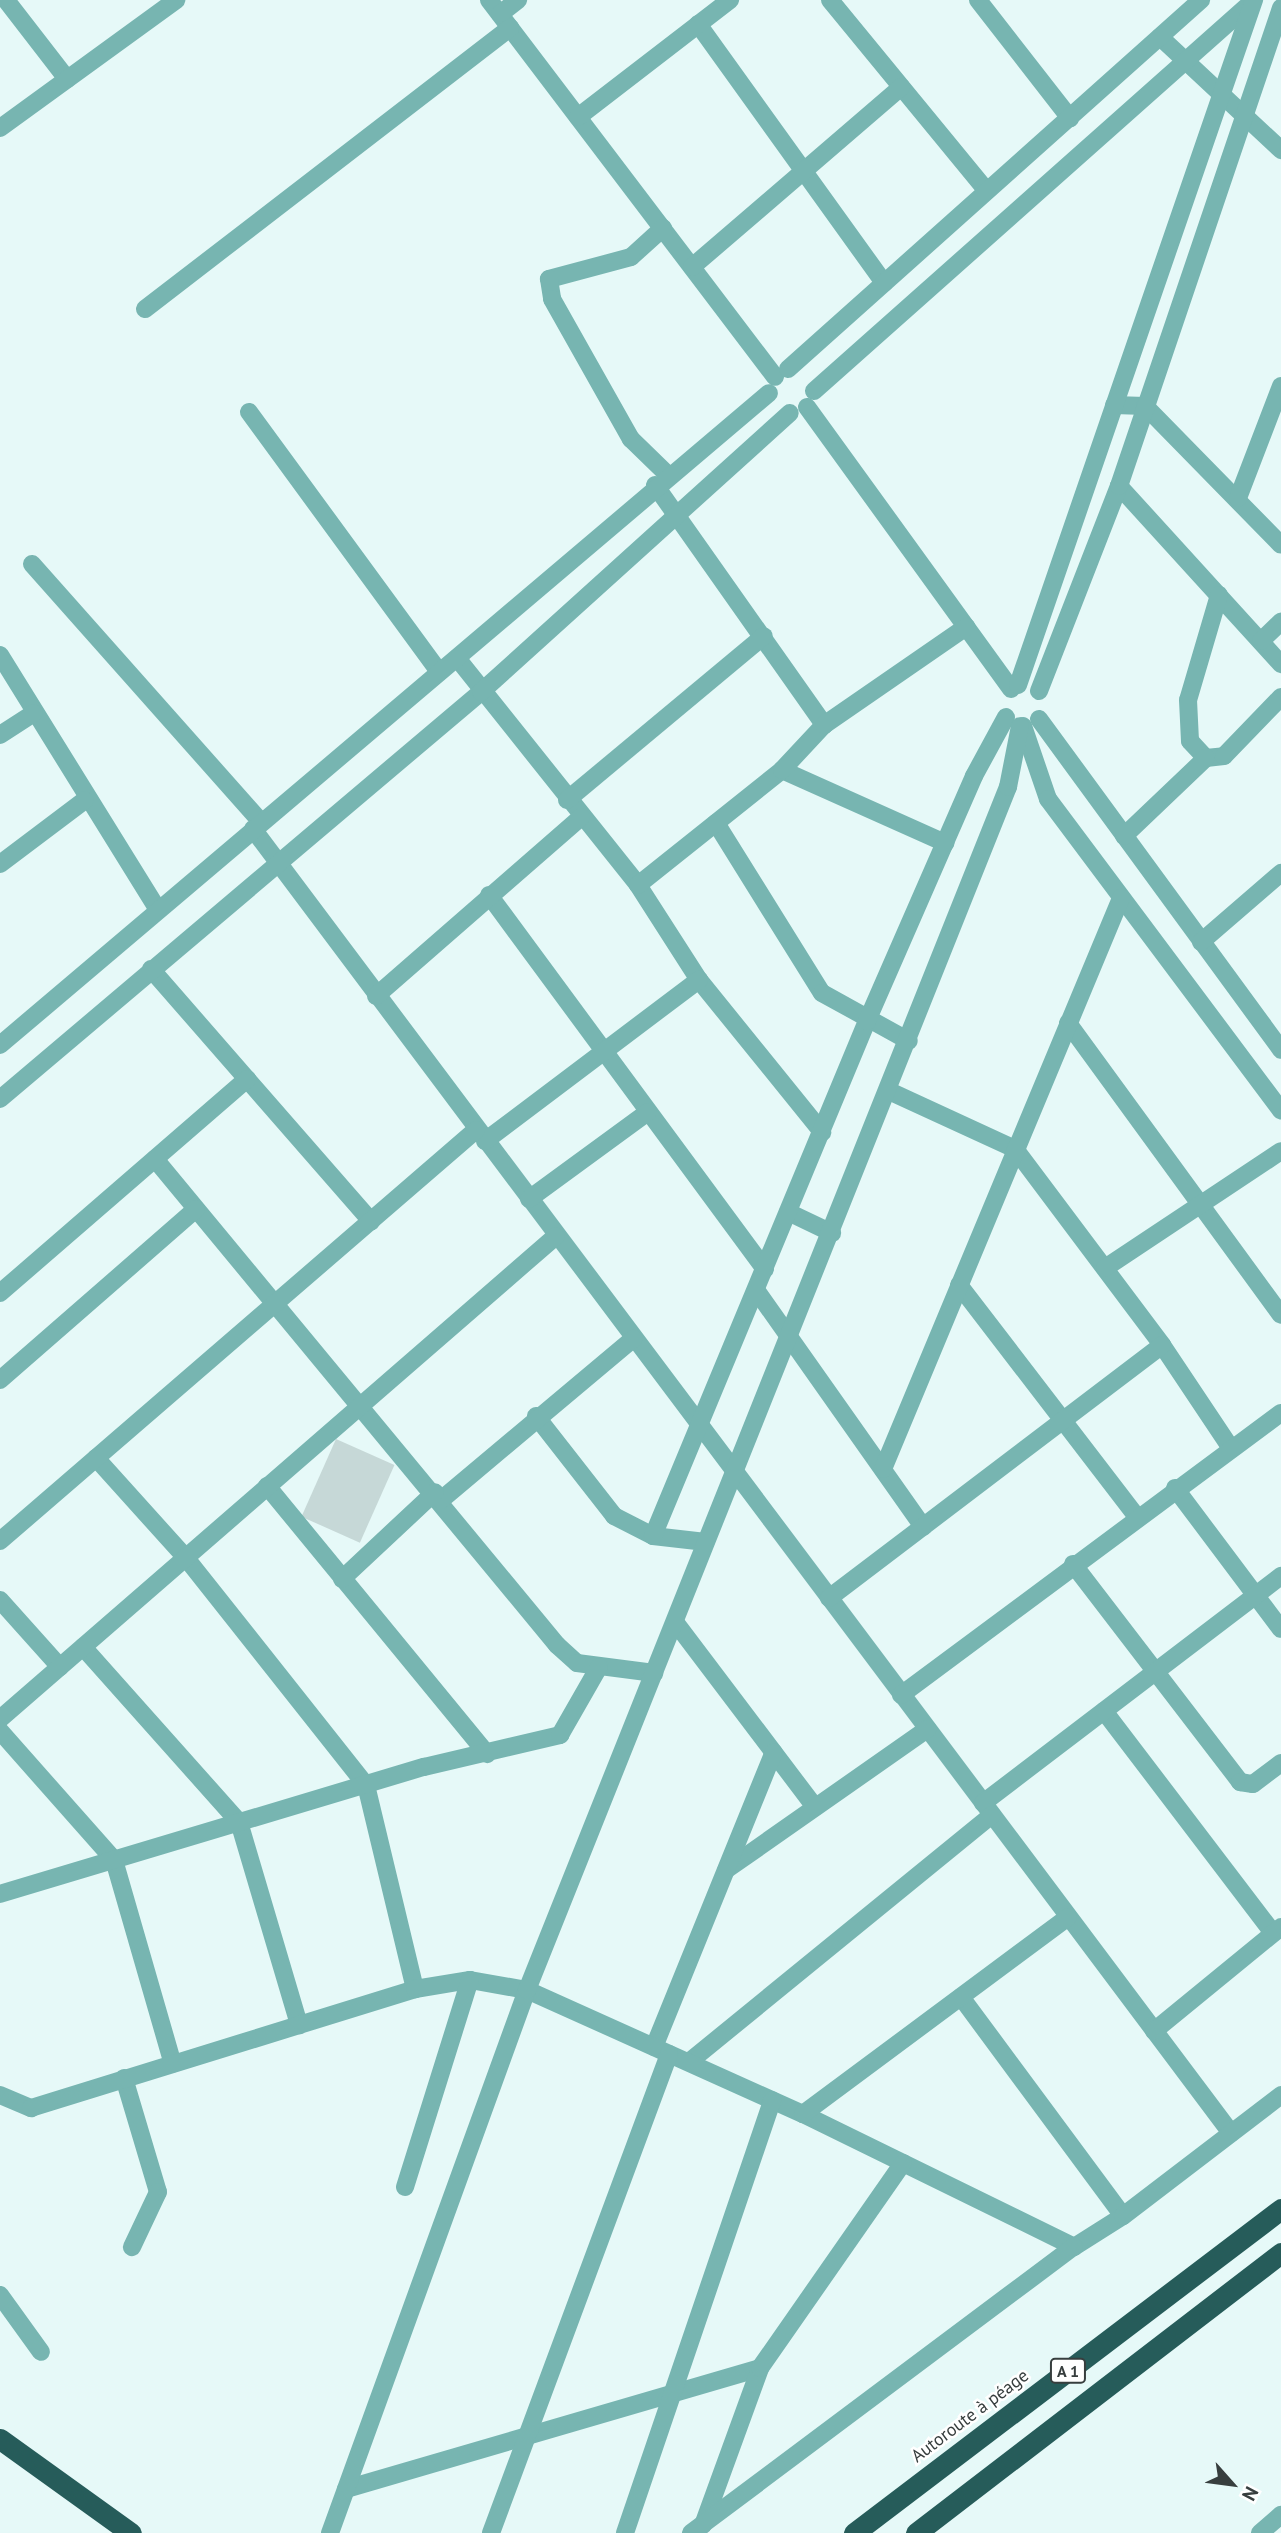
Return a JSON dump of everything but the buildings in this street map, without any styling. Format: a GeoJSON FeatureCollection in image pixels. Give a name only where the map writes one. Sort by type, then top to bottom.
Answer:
{"type":"FeatureCollection","features":[{"type":"Feature","properties":{"kind":"highway","name":"Autoroute à péage"},"geometry":{"type":"LineString","coordinates":[[856,2531],[1281,2209]]}},
{"type":"Feature","properties":{"kind":"highway","name":"A 1"},"geometry":{"type":"LineString","coordinates":[[919,2533],[1281,2253]]}},
{"type":"Feature","properties":{"kind":"highway"},"geometry":{"type":"LineString","coordinates":[[0,2438],[131,2533]]}},
{"type":"Feature","properties":{"kind":"street"},"geometry":{"type":"LineString","coordinates":[[6,0],[67,79]]}},
{"type":"Feature","properties":{"kind":"street"},"geometry":{"type":"LineString","coordinates":[[0,128],[67,79],[154,7],[176,0]]}},
{"type":"Feature","properties":{"kind":"street"},"geometry":{"type":"LineString","coordinates":[[145,309],[518,0]]}},
{"type":"Feature","properties":{"kind":"street"},"geometry":{"type":"LineString","coordinates":[[830,0],[987,191]]}},
{"type":"Feature","properties":{"kind":"street"},"geometry":{"type":"LineString","coordinates":[[978,0],[1070,118]]}},
{"type":"Feature","properties":{"kind":"street"},"geometry":{"type":"LineString","coordinates":[[0,1045],[457,658],[777,380],[1200,0]]}},
{"type":"Feature","properties":{"kind":"street"},"geometry":{"type":"LineString","coordinates":[[0,1099],[481,692],[1254,0]]}},
{"type":"Feature","properties":{"kind":"street"},"geometry":{"type":"LineString","coordinates":[[1254,0],[1014,687],[1003,702],[1124,836],[1281,1050]]}},
{"type":"Feature","properties":{"kind":"street"},"geometry":{"type":"LineString","coordinates":[[579,117],[725,2]]}},
{"type":"Feature","properties":{"kind":"street"},"geometry":{"type":"LineString","coordinates":[[653,1536],[701,1429],[867,1021],[945,843],[1022,722],[1044,710],[1039,691],[1119,486],[1281,8]]}},
{"type":"Feature","properties":{"kind":"street"},"geometry":{"type":"LineString","coordinates":[[500,14],[777,380],[780,410],[804,404]]}},
{"type":"Feature","properties":{"kind":"street"},"geometry":{"type":"LineString","coordinates":[[698,24],[884,283]]}},
{"type":"Feature","properties":{"kind":"street"},"geometry":{"type":"LineString","coordinates":[[1160,37],[1246,113],[1281,150]]}},
{"type":"Feature","properties":{"kind":"street"},"geometry":{"type":"LineString","coordinates":[[692,267],[901,87]]}},
{"type":"Feature","properties":{"kind":"street"},"geometry":{"type":"LineString","coordinates":[[663,228],[631,257],[549,279],[552,299],[631,439],[661,480],[678,513],[824,724]]}},
{"type":"Feature","properties":{"kind":"street"},"geometry":{"type":"LineString","coordinates":[[777,380],[810,379],[804,404],[966,627],[1014,687],[1039,691]]}},
{"type":"Feature","properties":{"kind":"street"},"geometry":{"type":"LineString","coordinates":[[1238,498],[1281,386]]}},
{"type":"Feature","properties":{"kind":"street"},"geometry":{"type":"LineString","coordinates":[[1114,405],[1145,406],[1238,498],[1281,545]]}},
{"type":"Feature","properties":{"kind":"street"},"geometry":{"type":"LineString","coordinates":[[249,412],[439,672]]}},
{"type":"Feature","properties":{"kind":"street"},"geometry":{"type":"LineString","coordinates":[[1119,486],[1281,664]]}},
{"type":"Feature","properties":{"kind":"street"},"geometry":{"type":"LineString","coordinates":[[32,564],[257,826],[276,863],[1231,2133]]}},
{"type":"Feature","properties":{"kind":"street"},"geometry":{"type":"LineString","coordinates":[[1206,758],[1190,741],[1188,700],[1219,595]]}},
{"type":"Feature","properties":{"kind":"street"},"geometry":{"type":"LineString","coordinates":[[1261,641],[1281,622]]}},
{"type":"Feature","properties":{"kind":"street"},"geometry":{"type":"LineString","coordinates":[[638,885],[782,770],[824,724],[966,627]]}},
{"type":"Feature","properties":{"kind":"street"},"geometry":{"type":"LineString","coordinates":[[567,800],[764,636]]}},
{"type":"Feature","properties":{"kind":"street"},"geometry":{"type":"LineString","coordinates":[[0,654],[85,800],[158,910]]}},
{"type":"Feature","properties":{"kind":"street"},"geometry":{"type":"LineString","coordinates":[[457,658],[567,800],[638,885],[699,980],[822,1132]]}},
{"type":"Feature","properties":{"kind":"street"},"geometry":{"type":"LineString","coordinates":[[1124,836],[1206,758],[1224,756],[1235,747],[1281,697]]}},
{"type":"Feature","properties":{"kind":"street"},"geometry":{"type":"LineString","coordinates":[[0,736],[34,713]]}},
{"type":"Feature","properties":{"kind":"street"},"geometry":{"type":"LineString","coordinates":[[1022,722],[1048,799],[1281,1111]]}},
{"type":"Feature","properties":{"kind":"street"},"geometry":{"type":"LineString","coordinates":[[330,2533],[527,1990],[706,1542],[737,1476],[1008,787],[1022,722]]}},
{"type":"Feature","properties":{"kind":"street"},"geometry":{"type":"LineString","coordinates":[[782,770],[945,843]]}},
{"type":"Feature","properties":{"kind":"street"},"geometry":{"type":"LineString","coordinates":[[0,864],[85,800]]}},
{"type":"Feature","properties":{"kind":"street"},"geometry":{"type":"LineString","coordinates":[[376,996],[581,817]]}},
{"type":"Feature","properties":{"kind":"street"},"geometry":{"type":"LineString","coordinates":[[716,823],[822,993],[867,1021],[909,1041]]}},
{"type":"Feature","properties":{"kind":"street"},"geometry":{"type":"LineString","coordinates":[[1201,942],[1281,873]]}},
{"type":"Feature","properties":{"kind":"street"},"geometry":{"type":"LineString","coordinates":[[489,895],[765,1269]]}},
{"type":"Feature","properties":{"kind":"street"},"geometry":{"type":"LineString","coordinates":[[883,1469],[1121,898]]}},
{"type":"Feature","properties":{"kind":"street"},"geometry":{"type":"LineString","coordinates":[[151,969],[371,1221]]}},
{"type":"Feature","properties":{"kind":"street"},"geometry":{"type":"LineString","coordinates":[[0,1541],[371,1221],[481,1135],[603,1052],[699,980]]}},
{"type":"Feature","properties":{"kind":"street"},"geometry":{"type":"LineString","coordinates":[[1068,1023],[1281,1315]]}},
{"type":"Feature","properties":{"kind":"street"},"geometry":{"type":"LineString","coordinates":[[0,1293],[247,1079]]}},
{"type":"Feature","properties":{"kind":"street"},"geometry":{"type":"LineString","coordinates":[[889,1091],[1015,1149],[1162,1345],[1230,1447]]}},
{"type":"Feature","properties":{"kind":"street"},"geometry":{"type":"LineString","coordinates":[[529,1199],[648,1112]]}},
{"type":"Feature","properties":{"kind":"street"},"geometry":{"type":"LineString","coordinates":[[1105,1268],[1281,1151]]}},
{"type":"Feature","properties":{"kind":"street"},"geometry":{"type":"LineString","coordinates":[[155,1159],[438,1497],[556,1645],[577,1663],[654,1673]]}},
{"type":"Feature","properties":{"kind":"street"},"geometry":{"type":"LineString","coordinates":[[0,1380],[196,1209]]}},
{"type":"Feature","properties":{"kind":"street"},"geometry":{"type":"LineString","coordinates":[[788,1212],[832,1233]]}},
{"type":"Feature","properties":{"kind":"street"},"geometry":{"type":"LineString","coordinates":[[0,1719],[556,1236]]}},
{"type":"Feature","properties":{"kind":"street"},"geometry":{"type":"LineString","coordinates":[[959,1285],[1136,1516]]}},
{"type":"Feature","properties":{"kind":"street"},"geometry":{"type":"LineString","coordinates":[[756,1290],[923,1527]]}},
{"type":"Feature","properties":{"kind":"street"},"geometry":{"type":"LineString","coordinates":[[342,1579],[536,1416],[633,1339]]}},
{"type":"Feature","properties":{"kind":"street"},"geometry":{"type":"LineString","coordinates":[[829,1598],[1162,1345]]}},
{"type":"Feature","properties":{"kind":"street"},"geometry":{"type":"LineString","coordinates":[[901,1695],[1136,1516],[1281,1413]]}},
{"type":"Feature","properties":{"kind":"street"},"geometry":{"type":"LineString","coordinates":[[536,1416],[614,1516],[653,1536],[706,1542]]}},
{"type":"Feature","properties":{"kind":"street"},"geometry":{"type":"LineString","coordinates":[[96,1458],[186,1558],[366,1785],[415,1989]]}},
{"type":"Feature","properties":{"kind":"street"},"geometry":{"type":"LineString","coordinates":[[267,1486],[487,1754]]}},
{"type":"Feature","properties":{"kind":"street"},"geometry":{"type":"LineString","coordinates":[[1175,1489],[1281,1629]]}},
{"type":"Feature","properties":{"kind":"street"},"geometry":{"type":"LineString","coordinates":[[1073,1564],[1240,1782],[1253,1784],[1281,1763]]}},
{"type":"Feature","properties":{"kind":"street"},"geometry":{"type":"LineString","coordinates":[[689,2062],[1104,1711],[1281,1576]]}},
{"type":"Feature","properties":{"kind":"street"},"geometry":{"type":"LineString","coordinates":[[0,1600],[60,1667]]}},
{"type":"Feature","properties":{"kind":"street"},"geometry":{"type":"LineString","coordinates":[[675,1622],[815,1807]]}},
{"type":"Feature","properties":{"kind":"street"},"geometry":{"type":"LineString","coordinates":[[83,1647],[239,1822],[299,2025]]}},
{"type":"Feature","properties":{"kind":"street"},"geometry":{"type":"LineString","coordinates":[[0,1894],[366,1785],[560,1735],[599,1667]]}},
{"type":"Feature","properties":{"kind":"street"},"geometry":{"type":"LineString","coordinates":[[1104,1711],[1277,1930],[1154,2031]]}},
{"type":"Feature","properties":{"kind":"street"},"geometry":{"type":"LineString","coordinates":[[725,1870],[927,1729]]}},
{"type":"Feature","properties":{"kind":"street"},"geometry":{"type":"LineString","coordinates":[[0,1731],[114,1860],[173,2064]]}},
{"type":"Feature","properties":{"kind":"street"},"geometry":{"type":"LineString","coordinates":[[491,2533],[725,1870],[774,1752]]}},
{"type":"Feature","properties":{"kind":"street"},"geometry":{"type":"LineString","coordinates":[[803,2114],[1068,1917]]}},
{"type":"Feature","properties":{"kind":"street"},"geometry":{"type":"LineString","coordinates":[[405,2187],[470,1980]]}},
{"type":"Feature","properties":{"kind":"street"},"geometry":{"type":"LineString","coordinates":[[0,2095],[31,2108],[415,1989],[470,1980],[527,1990],[803,2114],[1074,2247]]}},
{"type":"Feature","properties":{"kind":"street"},"geometry":{"type":"LineString","coordinates":[[961,1997],[1123,2216]]}},
{"type":"Feature","properties":{"kind":"street"},"geometry":{"type":"LineString","coordinates":[[124,2078],[158,2192],[132,2247]]}},
{"type":"Feature","properties":{"kind":"street"},"geometry":{"type":"LineString","coordinates":[[697,2529],[1074,2247],[1123,2216],[1281,2095]]}},
{"type":"Feature","properties":{"kind":"street"},"geometry":{"type":"LineString","coordinates":[[625,2533],[772,2100]]}},
{"type":"Feature","properties":{"kind":"street"},"geometry":{"type":"LineString","coordinates":[[697,2529],[760,2368],[903,2163]]}},
{"type":"Feature","properties":{"kind":"street"},"geometry":{"type":"LineString","coordinates":[[0,2295],[41,2352]]}},
{"type":"Feature","properties":{"kind":"street"},"geometry":{"type":"LineString","coordinates":[[346,2489],[760,2368]]}},
{"type":"Feature","properties":{"kind":"street"},"geometry":{"type":"LineString","coordinates":[[1260,2533],[1281,2515]]}}]}
